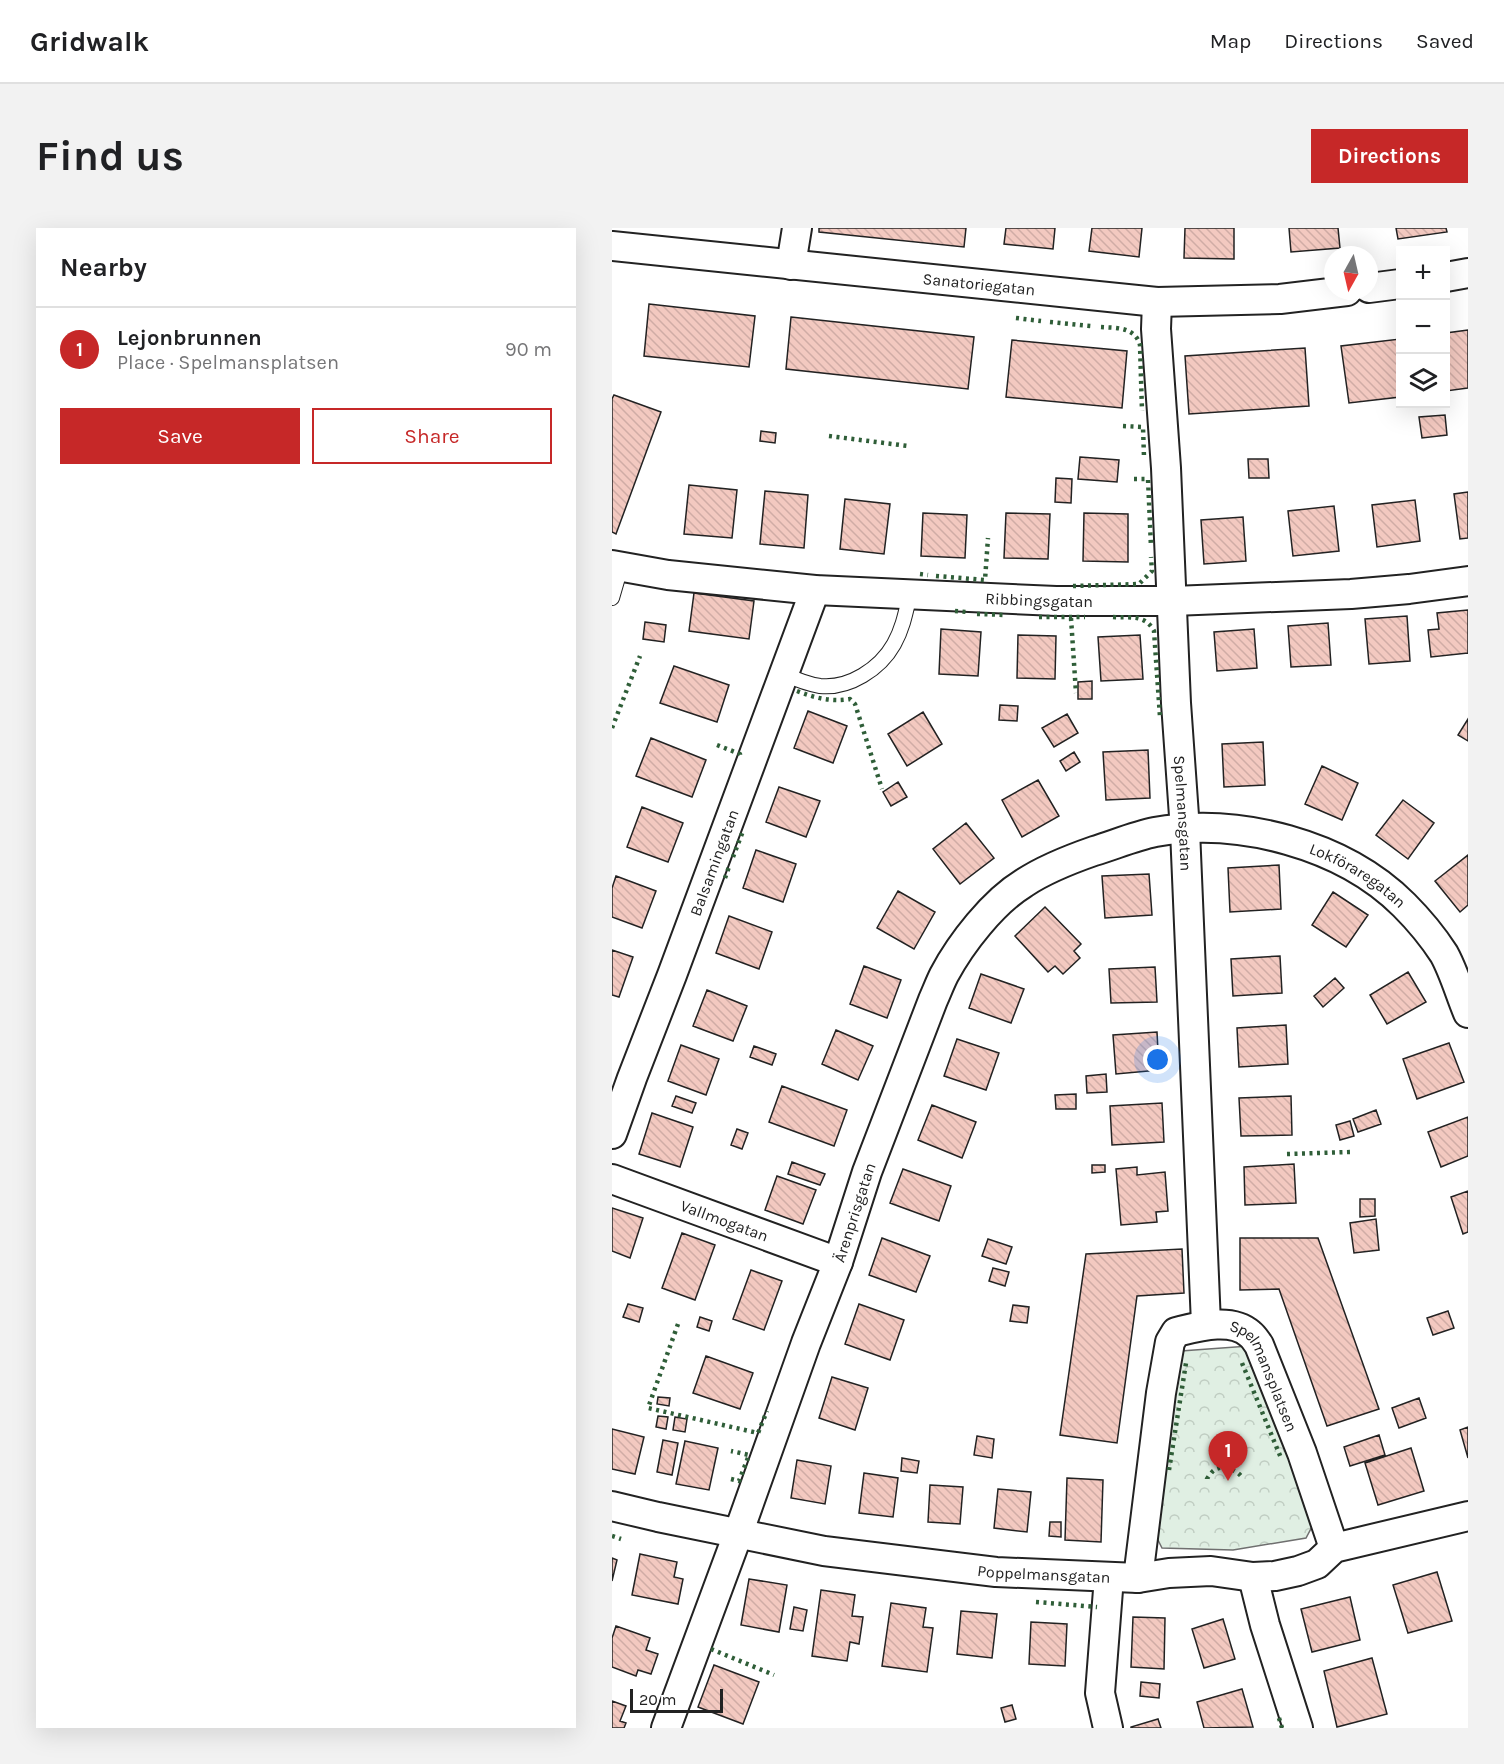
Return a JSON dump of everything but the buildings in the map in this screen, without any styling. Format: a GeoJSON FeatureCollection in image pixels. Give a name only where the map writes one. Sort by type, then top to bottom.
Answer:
{"type":"FeatureCollection","features":[{"type":"Feature","properties":{"kind":"street"},"geometry":{"type":"LineString","coordinates":[[791,265],[797,228]]}},
{"type":"Feature","properties":{"kind":"street","name":"Sanatoriegatan"},"geometry":{"type":"LineString","coordinates":[[612,246],[1157,302],[1280,299],[1324,294]]}},
{"type":"Feature","properties":{"kind":"street"},"geometry":{"type":"LineString","coordinates":[[1450,276],[1468,273]]}},
{"type":"Feature","properties":{"kind":"street"},"geometry":{"type":"LineString","coordinates":[[1378,287],[1396,285]]}},
{"type":"Feature","properties":{"kind":"street","name":"Spelmansgatan"},"geometry":{"type":"LineString","coordinates":[[1157,302],[1156,329],[1185,830],[1206,1324]]}},
{"type":"Feature","properties":{"kind":"street","name":"Ribbingsgatan"},"geometry":{"type":"LineString","coordinates":[[616,566],[815,590],[1001,600],[1173,601],[1351,594],[1468,581]]}},
{"type":"Feature","properties":{"kind":"street","name":"Balsamingatan"},"geometry":{"type":"LineString","coordinates":[[612,1134],[815,590]]}},
{"type":"Feature","properties":{"kind":"street","name":"Lokföraregatan"},"geometry":{"type":"LineString","coordinates":[[1185,830],[1216,828],[1241,831],[1304,845],[1332,856],[1375,880],[1403,904],[1444,955],[1468,1013]]}},
{"type":"Feature","properties":{"kind":"street","name":"Ärenprisgatan"},"geometry":{"type":"LineString","coordinates":[[666,1728],[806,1343],[838,1262],[867,1172],[944,975],[975,930],[1000,902],[1022,883],[1080,856],[1154,832],[1185,830]]}},
{"type":"Feature","properties":{"kind":"street","name":"Vallmogatan"},"geometry":{"type":"LineString","coordinates":[[612,1179],[838,1262]]}},
{"type":"Feature","properties":{"kind":"street","name":"Spelmansplatsen"},"geometry":{"type":"LineString","coordinates":[[1138,1578],[1161,1393],[1170,1342],[1176,1332],[1206,1324],[1235,1326],[1250,1333],[1259,1345],[1302,1454],[1334,1548]]}},
{"type":"Feature","properties":{"kind":"street","name":"Poppelmansgatan"},"geometry":{"type":"LineString","coordinates":[[612,1506],[825,1551],[996,1572],[1138,1578],[1211,1571],[1253,1577],[1275,1576],[1317,1564],[1334,1548],[1468,1516]]}},
{"type":"Feature","properties":{"kind":"street"},"geometry":{"type":"LineString","coordinates":[[1108,1728],[1100,1693],[1109,1577]]}},
{"type":"Feature","properties":{"kind":"street"},"geometry":{"type":"LineString","coordinates":[[1253,1577],[1264,1625],[1298,1728]]}},
{"type":"Feature","properties":{"kind":"lane"},"geometry":{"type":"LineString","coordinates":[[612,598],[616,566]]}},
{"type":"Feature","properties":{"kind":"lane"},"geometry":{"type":"LineString","coordinates":[[784,674],[821,686],[841,684],[862,676],[884,658],[893,646],[903,623],[910,594]]}},
{"type":"Feature","properties":{"kind":"green space"},"geometry":{"type":"Polygon","coordinates":[[[1249,1346],[1314,1523],[1306,1538],[1233,1550],[1162,1548],[1157,1538],[1181,1351],[1249,1346]]]}},
{"type":"Feature","properties":{"kind":"hedge"},"geometry":{"type":"LineString","coordinates":[[1016,318],[1041,321]]}},
{"type":"Feature","properties":{"kind":"hedge"},"geometry":{"type":"LineString","coordinates":[[1050,322],[1091,326]]}},
{"type":"Feature","properties":{"kind":"hedge"},"geometry":{"type":"LineString","coordinates":[[1101,327],[1125,330],[1138,339],[1142,411]]}},
{"type":"Feature","properties":{"kind":"hedge"},"geometry":{"type":"LineString","coordinates":[[1123,426],[1143,427],[1144,457]]}},
{"type":"Feature","properties":{"kind":"hedge"},"geometry":{"type":"LineString","coordinates":[[829,436],[908,446]]}},
{"type":"Feature","properties":{"kind":"hedge"},"geometry":{"type":"LineString","coordinates":[[1134,479],[1148,479],[1151,547]]}},
{"type":"Feature","properties":{"kind":"hedge"},"geometry":{"type":"LineString","coordinates":[[936,576],[985,580],[988,538]]}},
{"type":"Feature","properties":{"kind":"hedge"},"geometry":{"type":"LineString","coordinates":[[1073,586],[1139,584],[1152,571],[1151,557]]}},
{"type":"Feature","properties":{"kind":"hedge"},"geometry":{"type":"LineString","coordinates":[[920,574],[928,575]]}},
{"type":"Feature","properties":{"kind":"hedge"},"geometry":{"type":"LineString","coordinates":[[955,611],[967,612]]}},
{"type":"Feature","properties":{"kind":"hedge"},"geometry":{"type":"LineString","coordinates":[[977,614],[1006,615]]}},
{"type":"Feature","properties":{"kind":"hedge"},"geometry":{"type":"LineString","coordinates":[[1039,617],[1085,617]]}},
{"type":"Feature","properties":{"kind":"hedge"},"geometry":{"type":"LineString","coordinates":[[1113,617],[1142,619],[1154,631],[1160,717]]}},
{"type":"Feature","properties":{"kind":"hedge"},"geometry":{"type":"LineString","coordinates":[[1071,618],[1076,693]]}},
{"type":"Feature","properties":{"kind":"hedge"},"geometry":{"type":"LineString","coordinates":[[612,728],[640,656]]}},
{"type":"Feature","properties":{"kind":"hedge"},"geometry":{"type":"LineString","coordinates":[[797,691],[823,699],[850,699],[855,704],[882,789]]}},
{"type":"Feature","properties":{"kind":"hedge"},"geometry":{"type":"LineString","coordinates":[[717,745],[740,754],[740,756]]}},
{"type":"Feature","properties":{"kind":"hedge"},"geometry":{"type":"LineString","coordinates":[[733,857],[743,831]]}},
{"type":"Feature","properties":{"kind":"hedge"},"geometry":{"type":"LineString","coordinates":[[725,878],[730,864]]}},
{"type":"Feature","properties":{"kind":"hedge"},"geometry":{"type":"LineString","coordinates":[[1287,1154],[1351,1152]]}},
{"type":"Feature","properties":{"kind":"hedge"},"geometry":{"type":"LineString","coordinates":[[678,1324],[648,1408],[758,1433],[767,1411]]}},
{"type":"Feature","properties":{"kind":"hedge"},"geometry":{"type":"LineString","coordinates":[[1169,1470],[1186,1363]]}},
{"type":"Feature","properties":{"kind":"hedge"},"geometry":{"type":"LineString","coordinates":[[1242,1363],[1281,1458]]}},
{"type":"Feature","properties":{"kind":"hedge"},"geometry":{"type":"LineString","coordinates":[[731,1451],[749,1455],[739,1481],[731,1479]]}},
{"type":"Feature","properties":{"kind":"hedge"},"geometry":{"type":"LineString","coordinates":[[1207,1479],[1213,1471],[1220,1468],[1232,1469],[1241,1476]]}},
{"type":"Feature","properties":{"kind":"hedge"},"geometry":{"type":"LineString","coordinates":[[612,1536],[621,1539]]}},
{"type":"Feature","properties":{"kind":"hedge"},"geometry":{"type":"LineString","coordinates":[[1036,1602],[1097,1607]]}},
{"type":"Feature","properties":{"kind":"hedge"},"geometry":{"type":"LineString","coordinates":[[711,1649],[774,1675]]}},
{"type":"Feature","properties":{"kind":"hedge"},"geometry":{"type":"LineString","coordinates":[[1279,1718],[1282,1728]]}},
{"type":"Feature","properties":{"kind":"place","name":"Lejonbrunnen"},"geometry":{"type":"Point","coordinates":[1228,1481]}}]}
